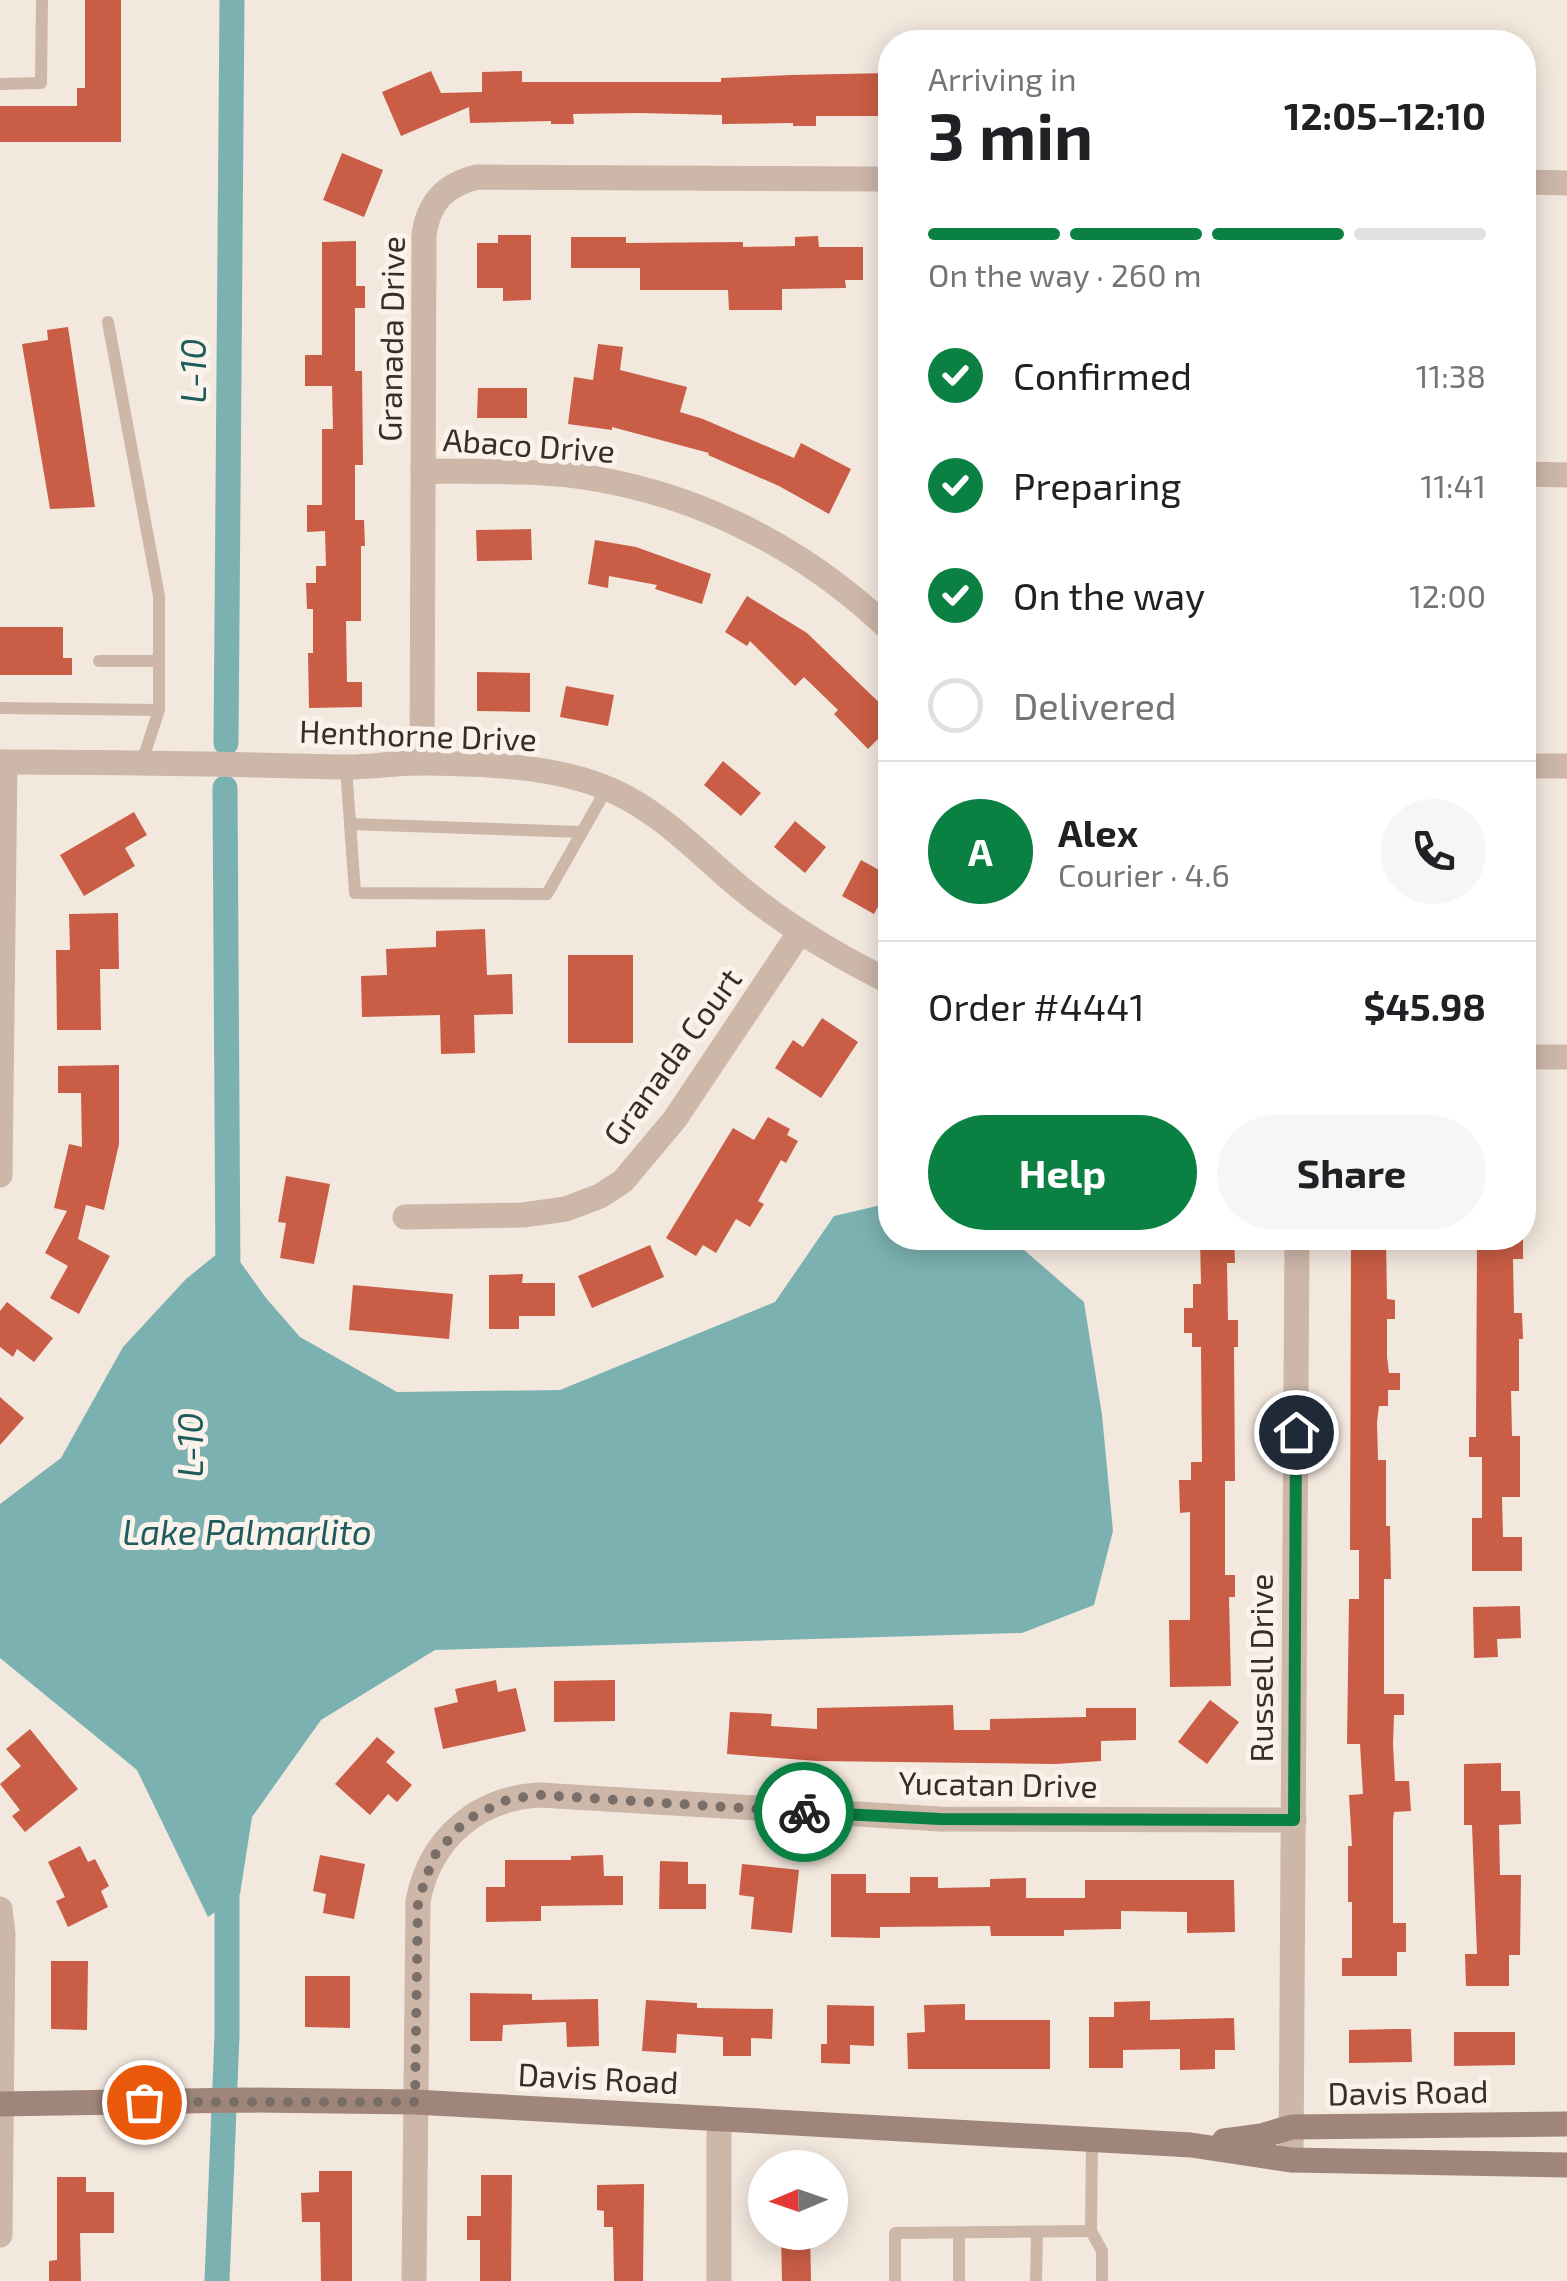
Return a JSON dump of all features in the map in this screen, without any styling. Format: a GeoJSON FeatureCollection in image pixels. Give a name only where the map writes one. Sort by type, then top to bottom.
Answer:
{"type":"FeatureCollection","features":[{"type":"Feature","properties":{"kind":"street","name":"Granada Drive"},"geometry":{"type":"LineString","coordinates":[[422,763],[424,234],[434,203],[460,181],[478,177],[878,179]]}},
{"type":"Feature","properties":{"kind":"street"},"geometry":{"type":"LineString","coordinates":[[1536,182],[1567,183]]}},
{"type":"Feature","properties":{"kind":"street","name":"Abaco Drive"},"geometry":{"type":"LineString","coordinates":[[423,471],[580,476],[690,504],[746,527],[793,554],[878,618]]}},
{"type":"Feature","properties":{"kind":"street"},"geometry":{"type":"LineString","coordinates":[[1536,474],[1567,475]]}},
{"type":"Feature","properties":{"kind":"street"},"geometry":{"type":"LineString","coordinates":[[0,1175],[3,762]]}},
{"type":"Feature","properties":{"kind":"street","name":"Henthorne Drive"},"geometry":{"type":"LineString","coordinates":[[3,762],[346,767],[422,763],[572,776],[640,804],[670,824],[743,890],[800,932],[878,975]]}},
{"type":"Feature","properties":{"kind":"street"},"geometry":{"type":"LineString","coordinates":[[1536,766],[1567,766]]}},
{"type":"Feature","properties":{"kind":"street","name":"Granada Court"},"geometry":{"type":"LineString","coordinates":[[405,1217],[566,1209],[600,1196],[624,1181],[674,1119],[800,932]]}},
{"type":"Feature","properties":{"kind":"street"},"geometry":{"type":"LineString","coordinates":[[1536,1057],[1567,1057]]}},
{"type":"Feature","properties":{"kind":"street","name":"Russell Drive"},"geometry":{"type":"LineString","coordinates":[[1292,2160],[1297,1250]]}},
{"type":"Feature","properties":{"kind":"street","name":"Yucatan Drive"},"geometry":{"type":"LineString","coordinates":[[414,2281],[416,1919],[421,1886],[434,1856],[453,1830],[479,1811],[509,1799],[540,1795],[940,1819],[1294,1820]]}},
{"type":"Feature","properties":{"kind":"street"},"geometry":{"type":"LineString","coordinates":[[0,1909],[0,2235]]}},
{"type":"Feature","properties":{"kind":"street","name":"Davis Road"},"geometry":{"type":"LineString","coordinates":[[1,2104],[415,2102],[1191,2146],[1292,2160],[1567,2165]]}},
{"type":"Feature","properties":{"kind":"street"},"geometry":{"type":"LineString","coordinates":[[719,2281],[720,2119]]}},
{"type":"Feature","properties":{"kind":"street","name":"Davis Road"},"geometry":{"type":"LineString","coordinates":[[1191,2146],[1261,2136],[1292,2127],[1567,2124]]}},
{"type":"Feature","properties":{"kind":"lane"},"geometry":{"type":"LineString","coordinates":[[0,84],[41,83],[42,0]]}},
{"type":"Feature","properties":{"kind":"lane"},"geometry":{"type":"LineString","coordinates":[[108,322],[159,596],[160,710],[142,762]]}},
{"type":"Feature","properties":{"kind":"lane"},"geometry":{"type":"LineString","coordinates":[[98,661],[159,661]]}},
{"type":"Feature","properties":{"kind":"lane"},"geometry":{"type":"LineString","coordinates":[[0,708],[160,710]]}},
{"type":"Feature","properties":{"kind":"lane"},"geometry":{"type":"LineString","coordinates":[[346,767],[355,893],[548,894],[608,788]]}},
{"type":"Feature","properties":{"kind":"lane"},"geometry":{"type":"LineString","coordinates":[[350,824],[582,832]]}},
{"type":"Feature","properties":{"kind":"lane"},"geometry":{"type":"LineString","coordinates":[[1092,2142],[1091,2231],[1102,2251],[1102,2281]]}},
{"type":"Feature","properties":{"kind":"lane"},"geometry":{"type":"LineString","coordinates":[[894,2281],[895,2234],[1091,2231]]}},
{"type":"Feature","properties":{"kind":"lane"},"geometry":{"type":"LineString","coordinates":[[958,2234],[958,2281]]}},
{"type":"Feature","properties":{"kind":"lane"},"geometry":{"type":"LineString","coordinates":[[1036,2234],[1036,2281]]}},
{"type":"Feature","properties":{"kind":"water","name":"Lake Palmarlito"},"geometry":{"type":"Polygon","coordinates":[[[878,1206],[878,1250],[1024,1250],[1084,1302],[1102,1415],[1113,1531],[1094,1605],[1022,1633],[435,1650],[321,1720],[252,1817],[240,1894],[208,1917],[137,1770],[0,1658],[0,1504],[61,1458],[123,1347],[186,1279],[228,1245],[300,1337],[397,1392],[560,1390],[775,1302],[834,1216],[878,1206]]]}},
{"type":"Feature","properties":{"kind":"building"},"geometry":{"type":"Polygon","coordinates":[[[85,0],[121,0],[121,142],[0,142],[0,106],[77,106],[77,88],[85,88],[85,0]]]}},
{"type":"Feature","properties":{"kind":"building"},"geometry":{"type":"Polygon","coordinates":[[[431,71],[441,93],[482,92],[482,72],[522,71],[522,82],[721,82],[721,78],[878,73],[878,116],[816,116],[816,126],[722,124],[722,115],[640,113],[573,114],[574,124],[470,123],[469,107],[401,136],[382,92],[431,71]]]}},
{"type":"Feature","properties":{"kind":"building"},"geometry":{"type":"Polygon","coordinates":[[[342,153],[383,170],[364,217],[323,200],[342,153]]]}},
{"type":"Feature","properties":{"kind":"building"},"geometry":{"type":"Polygon","coordinates":[[[498,235],[531,235],[531,300],[503,301],[503,288],[477,288],[477,243],[498,243],[498,235]]]}},
{"type":"Feature","properties":{"kind":"building"},"geometry":{"type":"Polygon","coordinates":[[[818,236],[819,247],[863,247],[863,280],[845,280],[846,288],[782,289],[782,310],[729,310],[728,290],[640,290],[640,268],[571,268],[571,237],[626,237],[626,243],[743,242],[743,247],[795,246],[795,237],[818,236]]]}},
{"type":"Feature","properties":{"kind":"building"},"geometry":{"type":"Polygon","coordinates":[[[356,241],[356,286],[365,286],[365,308],[355,308],[355,371],[362,371],[363,465],[355,465],[355,520],[364,520],[365,546],[361,546],[361,621],[346,621],[347,682],[362,682],[362,707],[309,708],[308,653],[313,653],[313,609],[307,609],[306,583],[316,583],[316,566],[326,566],[325,531],[307,532],[307,505],[322,505],[322,429],[333,429],[332,386],[305,386],[305,355],[322,355],[322,242],[356,241]]]}},
{"type":"Feature","properties":{"kind":"building"},"geometry":{"type":"Polygon","coordinates":[[[68,327],[95,507],[50,509],[22,344],[48,340],[47,330],[68,327]]]}},
{"type":"Feature","properties":{"kind":"building"},"geometry":{"type":"Polygon","coordinates":[[[598,344],[623,347],[620,370],[687,387],[680,412],[794,458],[801,443],[851,469],[829,514],[709,453],[612,427],[568,424],[574,377],[593,380],[598,344]]]}},
{"type":"Feature","properties":{"kind":"building"},"geometry":{"type":"Polygon","coordinates":[[[478,388],[527,388],[527,418],[477,418],[478,388]]]}},
{"type":"Feature","properties":{"kind":"building"},"geometry":{"type":"Polygon","coordinates":[[[531,529],[532,560],[477,561],[476,530],[531,529]]]}},
{"type":"Feature","properties":{"kind":"building"},"geometry":{"type":"Polygon","coordinates":[[[595,540],[636,547],[711,574],[702,604],[655,589],[657,585],[609,576],[608,588],[588,584],[595,540]]]}},
{"type":"Feature","properties":{"kind":"building"},"geometry":{"type":"Polygon","coordinates":[[[747,596],[807,633],[878,701],[878,739],[868,749],[834,714],[838,710],[804,677],[795,686],[750,641],[747,646],[725,632],[747,596]]]}},
{"type":"Feature","properties":{"kind":"building"},"geometry":{"type":"Polygon","coordinates":[[[0,627],[63,627],[63,658],[72,658],[72,675],[0,675],[0,627]]]}},
{"type":"Feature","properties":{"kind":"building"},"geometry":{"type":"Polygon","coordinates":[[[477,672],[530,673],[530,712],[477,711],[477,672]]]}},
{"type":"Feature","properties":{"kind":"building"},"geometry":{"type":"Polygon","coordinates":[[[566,686],[614,695],[608,726],[560,717],[566,686]]]}},
{"type":"Feature","properties":{"kind":"building"},"geometry":{"type":"Polygon","coordinates":[[[723,761],[761,793],[741,816],[704,785],[723,761]]]}},
{"type":"Feature","properties":{"kind":"building"},"geometry":{"type":"Polygon","coordinates":[[[134,812],[147,835],[125,848],[135,866],[84,896],[60,855],[134,812]]]}},
{"type":"Feature","properties":{"kind":"building"},"geometry":{"type":"Polygon","coordinates":[[[795,821],[826,847],[805,873],[774,847],[795,821]]]}},
{"type":"Feature","properties":{"kind":"building"},"geometry":{"type":"Polygon","coordinates":[[[861,860],[878,869],[878,907],[874,914],[842,896],[861,860]]]}},
{"type":"Feature","properties":{"kind":"building"},"geometry":{"type":"Polygon","coordinates":[[[118,913],[119,969],[100,969],[101,1030],[57,1030],[56,950],[70,950],[69,914],[118,913]]]}},
{"type":"Feature","properties":{"kind":"building"},"geometry":{"type":"Polygon","coordinates":[[[485,929],[487,975],[512,974],[513,1014],[474,1015],[475,1053],[441,1054],[440,1015],[362,1017],[361,976],[387,975],[386,949],[436,947],[436,931],[485,929]]]}},
{"type":"Feature","properties":{"kind":"building"},"geometry":{"type":"Polygon","coordinates":[[[568,955],[633,955],[633,1043],[568,1043],[568,955]]]}},
{"type":"Feature","properties":{"kind":"building"},"geometry":{"type":"Polygon","coordinates":[[[822,1018],[858,1042],[821,1098],[775,1068],[793,1040],[803,1047],[822,1018]]]}},
{"type":"Feature","properties":{"kind":"building"},"geometry":{"type":"Polygon","coordinates":[[[119,1065],[119,1144],[104,1210],[86,1205],[78,1239],[110,1256],[79,1314],[50,1298],[68,1266],[45,1253],[67,1211],[54,1208],[69,1144],[82,1147],[81,1093],[58,1093],[58,1066],[119,1065]]]}},
{"type":"Feature","properties":{"kind":"building"},"geometry":{"type":"Polygon","coordinates":[[[768,1117],[790,1129],[787,1135],[798,1141],[786,1163],[781,1160],[758,1201],[764,1204],[750,1227],[736,1219],[716,1253],[703,1245],[696,1256],[666,1238],[733,1128],[754,1140],[768,1117]]]}},
{"type":"Feature","properties":{"kind":"building"},"geometry":{"type":"Polygon","coordinates":[[[286,1176],[330,1184],[314,1264],[280,1258],[286,1223],[278,1222],[286,1176]]]}},
{"type":"Feature","properties":{"kind":"building"},"geometry":{"type":"Polygon","coordinates":[[[650,1245],[664,1277],[592,1308],[578,1276],[650,1245]]]}},
{"type":"Feature","properties":{"kind":"building"},"geometry":{"type":"Polygon","coordinates":[[[1200,1250],[1234,1250],[1235,1263],[1227,1263],[1228,1320],[1238,1320],[1238,1347],[1234,1347],[1235,1481],[1225,1481],[1225,1575],[1235,1575],[1235,1597],[1229,1597],[1231,1686],[1170,1687],[1169,1620],[1190,1620],[1190,1512],[1180,1513],[1179,1480],[1191,1480],[1191,1462],[1202,1462],[1201,1347],[1192,1347],[1192,1333],[1184,1333],[1184,1308],[1193,1308],[1193,1284],[1201,1284],[1200,1250]]]}},
{"type":"Feature","properties":{"kind":"building"},"geometry":{"type":"Polygon","coordinates":[[[1351,1250],[1386,1250],[1387,1299],[1395,1300],[1395,1319],[1387,1319],[1387,1357],[1389,1373],[1400,1373],[1400,1390],[1388,1390],[1388,1406],[1379,1406],[1377,1422],[1378,1460],[1386,1460],[1386,1526],[1390,1526],[1391,1579],[1384,1579],[1384,1694],[1404,1694],[1404,1715],[1394,1715],[1395,1781],[1409,1781],[1411,1811],[1394,1812],[1393,1820],[1393,1923],[1406,1923],[1406,1952],[1397,1952],[1397,1976],[1342,1976],[1342,1958],[1352,1958],[1349,1795],[1363,1794],[1360,1744],[1347,1744],[1349,1599],[1359,1599],[1359,1550],[1350,1550],[1351,1250]]]}},
{"type":"Feature","properties":{"kind":"building"},"geometry":{"type":"Polygon","coordinates":[[[1477,1250],[1523,1250],[1523,1259],[1513,1259],[1514,1313],[1522,1313],[1523,1339],[1519,1339],[1519,1391],[1511,1391],[1512,1436],[1520,1436],[1520,1497],[1502,1497],[1503,1537],[1522,1537],[1522,1571],[1472,1571],[1472,1518],[1482,1518],[1482,1457],[1469,1457],[1469,1437],[1476,1437],[1477,1250]]]}},
{"type":"Feature","properties":{"kind":"building"},"geometry":{"type":"Polygon","coordinates":[[[523,1274],[522,1283],[555,1283],[555,1316],[519,1316],[519,1329],[489,1329],[489,1275],[523,1274]]]}},
{"type":"Feature","properties":{"kind":"building"},"geometry":{"type":"Polygon","coordinates":[[[353,1285],[453,1294],[449,1339],[349,1330],[353,1285]]]}},
{"type":"Feature","properties":{"kind":"building"},"geometry":{"type":"Polygon","coordinates":[[[7,1302],[53,1338],[34,1362],[17,1349],[13,1357],[0,1347],[0,1311],[7,1302]]]}},
{"type":"Feature","properties":{"kind":"building"},"geometry":{"type":"Polygon","coordinates":[[[0,1397],[24,1418],[0,1445],[0,1397]]]}},
{"type":"Feature","properties":{"kind":"building"},"geometry":{"type":"Polygon","coordinates":[[[1520,1606],[1521,1638],[1497,1639],[1498,1657],[1474,1658],[1473,1607],[1520,1606]]]}},
{"type":"Feature","properties":{"kind":"building"},"geometry":{"type":"Polygon","coordinates":[[[496,1680],[498,1692],[516,1688],[526,1731],[443,1749],[434,1708],[458,1702],[455,1689],[496,1680]]]}},
{"type":"Feature","properties":{"kind":"building"},"geometry":{"type":"Polygon","coordinates":[[[615,1680],[615,1721],[554,1722],[554,1681],[615,1680]]]}},
{"type":"Feature","properties":{"kind":"building"},"geometry":{"type":"Polygon","coordinates":[[[1210,1700],[1239,1722],[1207,1764],[1178,1742],[1210,1700]]]}},
{"type":"Feature","properties":{"kind":"building"},"geometry":{"type":"Polygon","coordinates":[[[953,1705],[954,1730],[990,1730],[990,1719],[1086,1717],[1086,1708],[1136,1708],[1136,1740],[1101,1741],[1101,1761],[1056,1764],[817,1761],[727,1754],[730,1712],[772,1714],[771,1726],[817,1729],[817,1708],[953,1705]]]}},
{"type":"Feature","properties":{"kind":"building"},"geometry":{"type":"Polygon","coordinates":[[[30,1729],[78,1789],[25,1832],[12,1816],[20,1810],[0,1784],[21,1766],[6,1749],[30,1729]]]}},
{"type":"Feature","properties":{"kind":"building"},"geometry":{"type":"Polygon","coordinates":[[[377,1737],[395,1752],[386,1762],[412,1785],[397,1802],[388,1794],[370,1815],[335,1784],[377,1737]]]}},
{"type":"Feature","properties":{"kind":"building"},"geometry":{"type":"Polygon","coordinates":[[[1501,1763],[1501,1791],[1520,1791],[1521,1824],[1499,1825],[1500,1875],[1521,1875],[1520,1955],[1509,1955],[1509,1986],[1466,1986],[1465,1954],[1477,1954],[1472,1825],[1464,1825],[1464,1764],[1501,1763]]]}},
{"type":"Feature","properties":{"kind":"building"},"geometry":{"type":"Polygon","coordinates":[[[80,1846],[88,1862],[95,1859],[109,1886],[101,1891],[108,1907],[68,1927],[56,1901],[65,1897],[48,1862],[80,1846]]]}},
{"type":"Feature","properties":{"kind":"building"},"geometry":{"type":"Polygon","coordinates":[[[320,1855],[365,1864],[354,1919],[323,1913],[326,1894],[313,1891],[320,1855]]]}},
{"type":"Feature","properties":{"kind":"building"},"geometry":{"type":"Polygon","coordinates":[[[603,1855],[604,1876],[623,1876],[623,1905],[541,1906],[541,1921],[486,1922],[486,1887],[505,1887],[505,1860],[571,1860],[571,1856],[603,1855]]]}},
{"type":"Feature","properties":{"kind":"building"},"geometry":{"type":"Polygon","coordinates":[[[660,1861],[688,1862],[688,1884],[706,1884],[706,1909],[659,1909],[660,1861]]]}},
{"type":"Feature","properties":{"kind":"building"},"geometry":{"type":"Polygon","coordinates":[[[742,1864],[799,1870],[792,1933],[751,1929],[754,1897],[739,1895],[742,1864]]]}},
{"type":"Feature","properties":{"kind":"building"},"geometry":{"type":"Polygon","coordinates":[[[831,1874],[866,1874],[866,1893],[910,1893],[910,1877],[938,1877],[938,1888],[990,1887],[990,1879],[1026,1878],[1026,1898],[1085,1898],[1085,1880],[1234,1880],[1235,1932],[1187,1933],[1187,1912],[1121,1911],[1121,1929],[1064,1930],[1064,1936],[991,1936],[990,1926],[880,1927],[880,1938],[831,1937],[831,1874]]]}},
{"type":"Feature","properties":{"kind":"building"},"geometry":{"type":"Polygon","coordinates":[[[51,1961],[88,1961],[87,2030],[51,2029],[51,1961]]]}},
{"type":"Feature","properties":{"kind":"building"},"geometry":{"type":"Polygon","coordinates":[[[305,1976],[350,1976],[350,2028],[305,2027],[305,1976]]]}},
{"type":"Feature","properties":{"kind":"building"},"geometry":{"type":"Polygon","coordinates":[[[470,1993],[532,1994],[532,2000],[598,1999],[599,2046],[567,2047],[566,2022],[503,2025],[502,2041],[470,2041],[470,1993]]]}},
{"type":"Feature","properties":{"kind":"building"},"geometry":{"type":"Polygon","coordinates":[[[646,2000],[697,2003],[697,2008],[773,2009],[772,2039],[751,2038],[751,2056],[723,2056],[723,2037],[677,2034],[676,2053],[642,2051],[646,2000]]]}},
{"type":"Feature","properties":{"kind":"building"},"geometry":{"type":"Polygon","coordinates":[[[1150,2001],[1150,2020],[1234,2018],[1235,2050],[1215,2050],[1215,2069],[1180,2070],[1180,2049],[1123,2050],[1123,2068],[1089,2068],[1089,2017],[1114,2017],[1114,2002],[1150,2001]]]}},
{"type":"Feature","properties":{"kind":"building"},"geometry":{"type":"Polygon","coordinates":[[[965,2004],[965,2020],[1050,2020],[1050,2069],[908,2069],[907,2033],[925,2032],[924,2005],[965,2004]]]}},
{"type":"Feature","properties":{"kind":"building"},"geometry":{"type":"Polygon","coordinates":[[[827,2005],[874,2006],[874,2046],[850,2045],[850,2064],[821,2063],[821,2044],[827,2044],[827,2005]]]}},
{"type":"Feature","properties":{"kind":"building"},"geometry":{"type":"Polygon","coordinates":[[[1411,2029],[1412,2062],[1349,2063],[1349,2030],[1411,2029]]]}},
{"type":"Feature","properties":{"kind":"building"},"geometry":{"type":"Polygon","coordinates":[[[1454,2032],[1515,2032],[1515,2065],[1454,2066],[1454,2032]]]}},
{"type":"Feature","properties":{"kind":"building"},"geometry":{"type":"Polygon","coordinates":[[[319,2171],[352,2171],[352,2281],[321,2281],[320,2222],[302,2222],[301,2193],[319,2192],[319,2171]]]}},
{"type":"Feature","properties":{"kind":"building"},"geometry":{"type":"Polygon","coordinates":[[[481,2175],[512,2175],[511,2281],[480,2281],[480,2240],[467,2240],[467,2216],[481,2216],[481,2175]]]}},
{"type":"Feature","properties":{"kind":"building"},"geometry":{"type":"Polygon","coordinates":[[[57,2177],[86,2177],[86,2192],[114,2192],[114,2233],[80,2233],[81,2281],[49,2281],[49,2261],[57,2260],[57,2177]]]}},
{"type":"Feature","properties":{"kind":"building"},"geometry":{"type":"Polygon","coordinates":[[[644,2184],[643,2281],[614,2281],[613,2227],[604,2227],[604,2211],[597,2210],[597,2185],[644,2184]]]}},
{"type":"Feature","properties":{"kind":"building"},"geometry":{"type":"Polygon","coordinates":[[[781,2250],[810,2250],[811,2281],[782,2281],[781,2250]]]}},
{"type":"Feature","properties":{"kind":"waterway","name":"L-10"},"geometry":{"type":"LineString","coordinates":[[226,743],[232,0]]}},
{"type":"Feature","properties":{"kind":"waterway","name":"L-10"},"geometry":{"type":"LineString","coordinates":[[225,788],[228,1276]]}},
{"type":"Feature","properties":{"kind":"waterway","name":"L-10"},"geometry":{"type":"LineString","coordinates":[[217,2281],[227,2035],[227,1871]]}},
{"type":"Feature","properties":{"kind":"way so far"},"geometry":{"type":"LineString","coordinates":[[144,2102],[415,2102],[416,1919],[421,1886],[426,1870],[453,1830],[493,1804],[540,1795],[804,1812]]}},
{"type":"Feature","properties":{"kind":"route"},"geometry":{"type":"LineString","coordinates":[[804,1812],[940,1819],[1294,1820],[1296,1432]]}}]}
